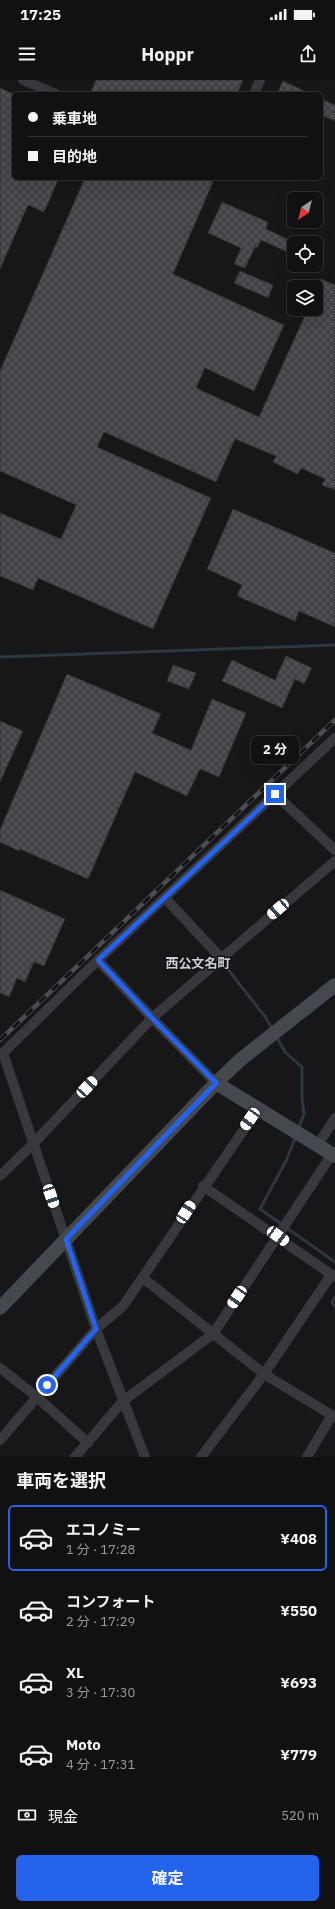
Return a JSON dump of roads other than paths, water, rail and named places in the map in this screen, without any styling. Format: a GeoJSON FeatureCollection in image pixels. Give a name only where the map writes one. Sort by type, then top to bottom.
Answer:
{"type":"FeatureCollection","features":[{"type":"Feature","properties":{"kind":"street"},"geometry":{"type":"LineString","coordinates":[[23,80],[51,92]]}},
{"type":"Feature","properties":{"kind":"street"},"geometry":{"type":"LineString","coordinates":[[255,92],[260,80]]}},
{"type":"Feature","properties":{"kind":"street"},"geometry":{"type":"LineString","coordinates":[[145,1457],[96,1329],[2,1055],[98,960],[335,738]]}},
{"type":"Feature","properties":{"kind":"street"},"geometry":{"type":"LineString","coordinates":[[275,794],[335,850]]}},
{"type":"Feature","properties":{"kind":"street"},"geometry":{"type":"LineString","coordinates":[[0,1176],[33,1144],[152,1018],[335,860]]}},
{"type":"Feature","properties":{"kind":"street"},"geometry":{"type":"LineString","coordinates":[[165,898],[221,958]]}},
{"type":"Feature","properties":{"kind":"street"},"geometry":{"type":"LineString","coordinates":[[75,1457],[123,1401],[213,1334],[334,1155],[216,1083],[98,960]]}},
{"type":"Feature","properties":{"kind":"street"},"geometry":{"type":"LineString","coordinates":[[0,1308],[216,1083],[240,1060],[335,985]]}},
{"type":"Feature","properties":{"kind":"street"},"geometry":{"type":"LineString","coordinates":[[0,1440],[96,1329],[123,1306],[203,1186],[258,1109]]}},
{"type":"Feature","properties":{"kind":"street"},"geometry":{"type":"LineString","coordinates":[[317,1146],[335,1118]]}},
{"type":"Feature","properties":{"kind":"street"},"geometry":{"type":"LineString","coordinates":[[201,1457],[264,1374],[333,1276],[278,1236],[203,1186]]}},
{"type":"Feature","properties":{"kind":"street"},"geometry":{"type":"LineString","coordinates":[[143,1278],[264,1374],[333,1416],[307,1457]]}},
{"type":"Feature","properties":{"kind":"street"},"geometry":{"type":"LineString","coordinates":[[0,1368],[37,1397],[88,1443]]}},
{"type":"Feature","properties":{"kind":"waterway"},"geometry":{"type":"LineString","coordinates":[[0,657],[335,645]]}},
{"type":"Feature","properties":{"kind":"waterway"},"geometry":{"type":"LineString","coordinates":[[227,968],[266,1018],[272,1029]]}},
{"type":"Feature","properties":{"kind":"waterway"},"geometry":{"type":"LineString","coordinates":[[276,1036],[285,1052],[302,1067],[302,1099],[304,1114],[298,1129]]}},
{"type":"Feature","properties":{"kind":"waterway"},"geometry":{"type":"LineString","coordinates":[[296,1136],[286,1161],[260,1209],[335,1262]]}},
{"type":"Feature","properties":{"kind":"waterway"},"geometry":{"type":"LineString","coordinates":[[335,1297],[332,1302],[335,1307]]}},
{"type":"Feature","properties":{"kind":"railway"},"geometry":{"type":"LineString","coordinates":[[0,1040],[335,720]]}},
{"type":"Feature","properties":{"kind":"district","name":"西公文名町"},"geometry":{"type":"Point","coordinates":[198,963]}}]}
